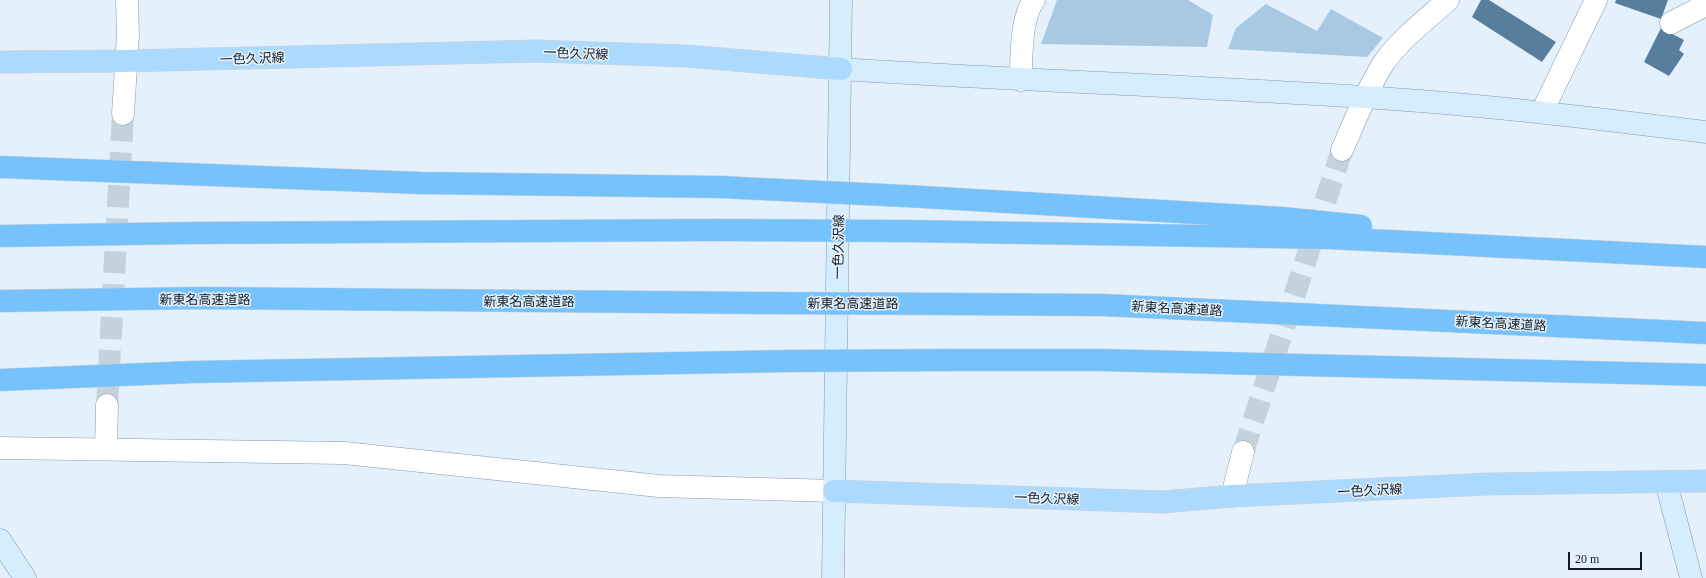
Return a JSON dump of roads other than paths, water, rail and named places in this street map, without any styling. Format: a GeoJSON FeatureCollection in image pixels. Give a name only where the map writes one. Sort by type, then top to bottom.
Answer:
{"type":"FeatureCollection","features":[{"type":"Feature","properties":{"kind":"highway"},"geometry":{"type":"LineString","coordinates":[[0,167],[420,183],[720,187],[905,196],[1282,218],[1645,253]]}},
{"type":"Feature","properties":{"kind":"highway"},"geometry":{"type":"LineString","coordinates":[[0,236],[203,233],[714,230],[904,231],[1329,238],[1706,256]]}},
{"type":"Feature","properties":{"kind":"highway","name":"新東名高速道路"},"geometry":{"type":"LineString","coordinates":[[0,301],[201,298],[1110,305],[1706,333]]}},
{"type":"Feature","properties":{"kind":"highway"},"geometry":{"type":"LineString","coordinates":[[0,380],[201,372],[790,361],[952,360],[1101,360],[1706,375]]}},
{"type":"Feature","properties":{"kind":"main road","name":"一色久沢線"},"geometry":{"type":"LineString","coordinates":[[0,62],[126,62],[536,51],[686,56],[841,69]]}},
{"type":"Feature","properties":{"kind":"main road","name":"一色久沢線"},"geometry":{"type":"LineString","coordinates":[[834,490],[1163,502],[1232,496],[1486,484],[1706,481]]}},
{"type":"Feature","properties":{"kind":"street"},"geometry":{"type":"LineString","coordinates":[[123,114],[128,35],[127,0]]}},
{"type":"Feature","properties":{"kind":"street"},"geometry":{"type":"LineString","coordinates":[[841,0],[841,69],[1021,80],[1365,97],[1542,112],[1706,132]]}},
{"type":"Feature","properties":{"kind":"street"},"geometry":{"type":"LineString","coordinates":[[1021,80],[1021,46],[1030,6],[1034,0]]}},
{"type":"Feature","properties":{"kind":"street"},"geometry":{"type":"LineString","coordinates":[[1342,150],[1365,97],[1384,64],[1416,28],[1448,0]]}},
{"type":"Feature","properties":{"kind":"street"},"geometry":{"type":"LineString","coordinates":[[1542,112],[1596,0]]}},
{"type":"Feature","properties":{"kind":"street"},"geometry":{"type":"LineString","coordinates":[[1671,23],[1706,5]]}},
{"type":"Feature","properties":{"kind":"street","name":"一色久沢線"},"geometry":{"type":"LineString","coordinates":[[834,490],[841,69]]}},
{"type":"Feature","properties":{"kind":"street"},"geometry":{"type":"LineString","coordinates":[[106,449],[107,405]]}},
{"type":"Feature","properties":{"kind":"street"},"geometry":{"type":"LineString","coordinates":[[0,448],[344,453],[659,486],[834,490],[833,578]]}},
{"type":"Feature","properties":{"kind":"street"},"geometry":{"type":"LineString","coordinates":[[1232,496],[1243,452]]}},
{"type":"Feature","properties":{"kind":"street"},"geometry":{"type":"LineString","coordinates":[[1666,482],[1691,578]]}},
{"type":"Feature","properties":{"kind":"street"},"geometry":{"type":"LineString","coordinates":[[0,540],[25,578]]}},
{"type":"Feature","properties":{"kind":"tunnel"},"geometry":{"type":"LineString","coordinates":[[107,405],[123,114]]}},
{"type":"Feature","properties":{"kind":"tunnel"},"geometry":{"type":"LineString","coordinates":[[1243,452],[1342,150]]}}]}
